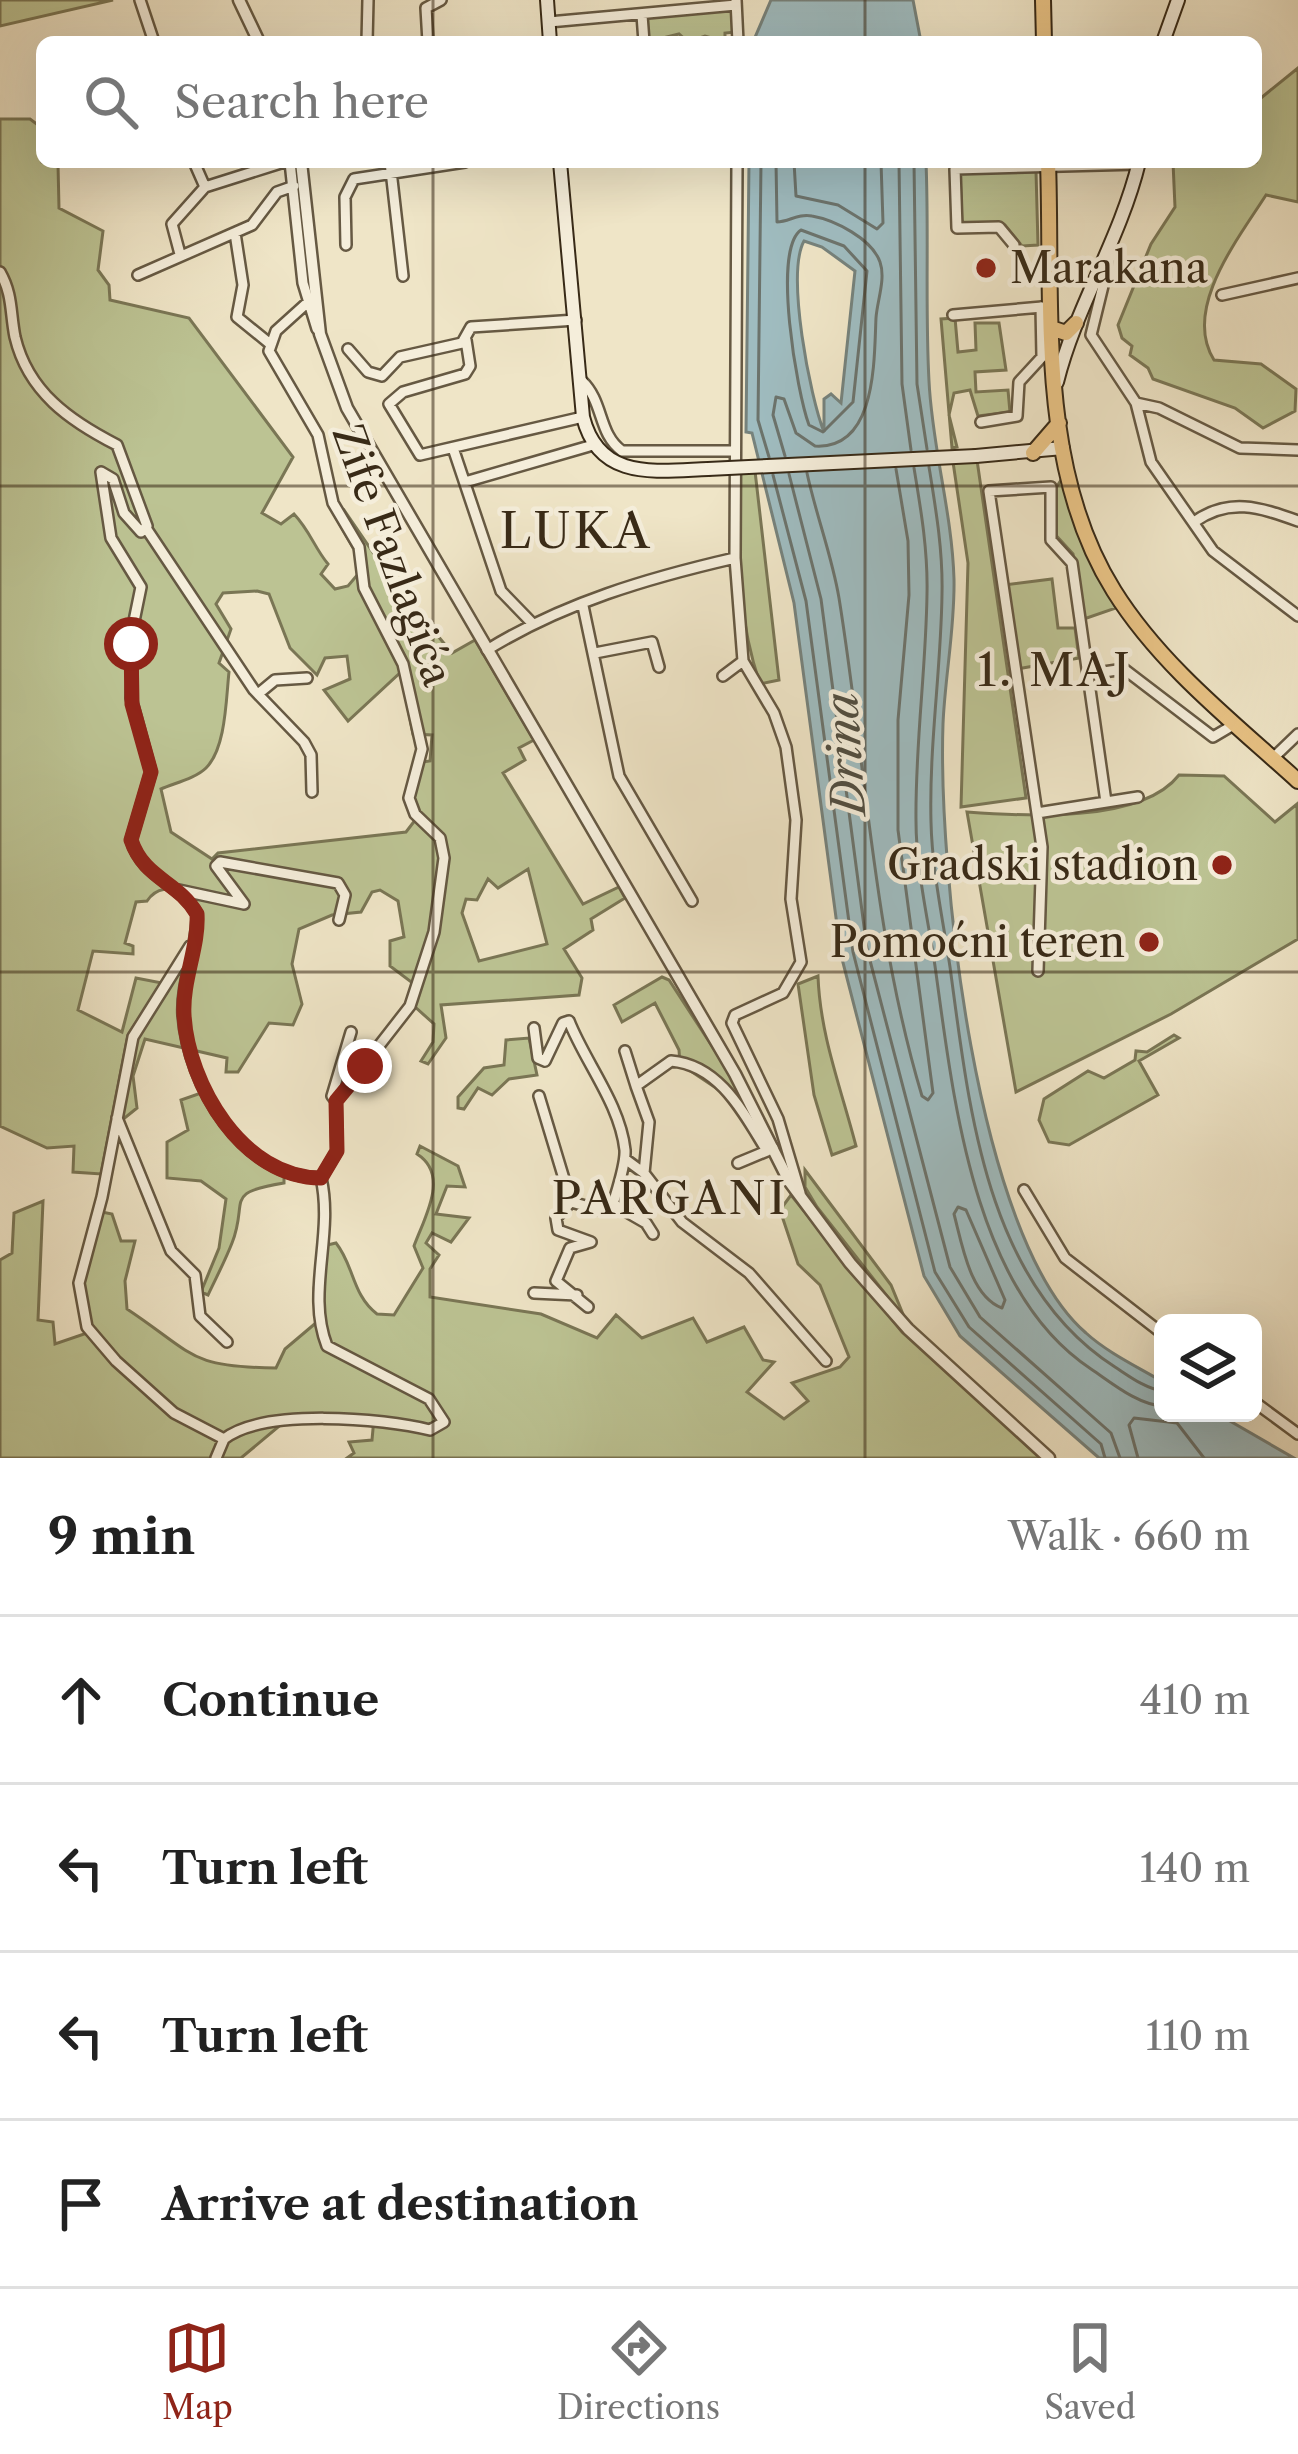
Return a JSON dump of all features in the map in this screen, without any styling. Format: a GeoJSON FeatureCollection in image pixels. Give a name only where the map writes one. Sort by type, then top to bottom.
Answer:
{"type":"FeatureCollection","features":[{"type":"Feature","properties":{"kind":"main road"},"geometry":{"type":"LineString","coordinates":[[547,0],[550,36]]}},
{"type":"Feature","properties":{"kind":"main road"},"geometry":{"type":"LineString","coordinates":[[1042,1],[1044,36]]}},
{"type":"Feature","properties":{"kind":"main road"},"geometry":{"type":"LineString","coordinates":[[1166,36],[1180,3]]}},
{"type":"Feature","properties":{"kind":"main road"},"geometry":{"type":"LineString","coordinates":[[561,168],[584,417],[593,445],[630,470],[1038,453],[1063,448]]}},
{"type":"Feature","properties":{"kind":"main road"},"geometry":{"type":"LineString","coordinates":[[1048,168],[1047,307],[1054,329],[1059,423],[1066,468],[1093,550],[1115,594],[1180,674],[1298,781]]}},
{"type":"Feature","properties":{"kind":"main road"},"geometry":{"type":"LineString","coordinates":[[1057,384],[1076,323],[1112,249],[1137,168]]}},
{"type":"Feature","properties":{"kind":"main road"},"geometry":{"type":"LineString","coordinates":[[1054,329],[1066,333],[1076,323]]}},
{"type":"Feature","properties":{"kind":"main road"},"geometry":{"type":"LineString","coordinates":[[1038,453],[1059,423]]}},
{"type":"Feature","properties":{"kind":"main road"},"geometry":{"type":"LineString","coordinates":[[1038,453],[1066,468]]}},
{"type":"Feature","properties":{"kind":"street"},"geometry":{"type":"LineString","coordinates":[[140,0],[152,36]]}},
{"type":"Feature","properties":{"kind":"street"},"geometry":{"type":"LineString","coordinates":[[239,0],[257,36]]}},
{"type":"Feature","properties":{"kind":"street"},"geometry":{"type":"LineString","coordinates":[[367,36],[368,0]]}},
{"type":"Feature","properties":{"kind":"street"},"geometry":{"type":"LineString","coordinates":[[428,36],[426,8],[441,0]]}},
{"type":"Feature","properties":{"kind":"street"},"geometry":{"type":"LineString","coordinates":[[549,22],[736,3],[738,36]]}},
{"type":"Feature","properties":{"kind":"street"},"geometry":{"type":"LineString","coordinates":[[642,15],[644,36]]}},
{"type":"Feature","properties":{"kind":"street"},"geometry":{"type":"LineString","coordinates":[[197,168],[205,187]]}},
{"type":"Feature","properties":{"kind":"street"},"geometry":{"type":"LineString","coordinates":[[179,254],[172,224],[205,187],[267,168]]}},
{"type":"Feature","properties":{"kind":"street"},"geometry":{"type":"LineString","coordinates":[[289,168],[307,303],[347,408],[770,1150],[800,1198],[908,1329],[1049,1458]]}},
{"type":"Feature","properties":{"kind":"street"},"geometry":{"type":"LineString","coordinates":[[302,168],[320,334]]}},
{"type":"Feature","properties":{"kind":"street"},"geometry":{"type":"LineString","coordinates":[[346,245],[349,186],[354,179],[385,168]]}},
{"type":"Feature","properties":{"kind":"street"},"geometry":{"type":"LineString","coordinates":[[391,168],[403,276]]}},
{"type":"Feature","properties":{"kind":"street"},"geometry":{"type":"LineString","coordinates":[[737,168],[735,558],[743,661],[774,713],[786,747],[796,820],[791,899],[801,962],[783,993],[735,1015],[732,1022],[794,1160],[800,1198]]}},
{"type":"Feature","properties":{"kind":"street"},"geometry":{"type":"LineString","coordinates":[[974,168],[955,169],[957,228],[999,227],[1014,245]]}},
{"type":"Feature","properties":{"kind":"street"},"geometry":{"type":"LineString","coordinates":[[138,275],[252,225],[277,192],[294,186]]}},
{"type":"Feature","properties":{"kind":"street","name":"Zife Fazlagića"},"geometry":{"type":"LineString","coordinates":[[235,233],[243,285],[237,317],[269,343],[273,364],[319,436],[333,503],[359,547],[364,588],[405,671],[404,686],[422,749],[410,798],[415,814],[440,838],[444,858],[434,932],[410,1006],[336,1101]]}},
{"type":"Feature","properties":{"kind":"street"},"geometry":{"type":"LineString","coordinates":[[1112,249],[1091,335],[1136,403],[1151,462],[1225,564],[1298,616]]}},
{"type":"Feature","properties":{"kind":"street"},"geometry":{"type":"LineString","coordinates":[[0,272],[11,291],[13,325],[25,368],[85,432],[117,445],[146,528],[258,694],[311,755],[312,792]]}},
{"type":"Feature","properties":{"kind":"street"},"geometry":{"type":"LineString","coordinates":[[1222,295],[1298,279]]}},
{"type":"Feature","properties":{"kind":"street"},"geometry":{"type":"LineString","coordinates":[[269,343],[307,303]]}},
{"type":"Feature","properties":{"kind":"street"},"geometry":{"type":"LineString","coordinates":[[953,315],[1047,307],[1042,357],[1021,379],[1017,416],[981,422]]}},
{"type":"Feature","properties":{"kind":"street"},"geometry":{"type":"LineString","coordinates":[[576,320],[471,327],[466,340],[470,366],[465,374],[403,392],[389,404],[420,455],[584,417]]}},
{"type":"Feature","properties":{"kind":"street"},"geometry":{"type":"LineString","coordinates":[[348,349],[375,377],[400,357],[466,340]]}},
{"type":"Feature","properties":{"kind":"street"},"geometry":{"type":"LineString","coordinates":[[582,382],[596,395],[606,433],[622,451],[735,451]]}},
{"type":"Feature","properties":{"kind":"street"},"geometry":{"type":"LineString","coordinates":[[1136,403],[1178,416],[1240,448],[1298,450]]}},
{"type":"Feature","properties":{"kind":"street"},"geometry":{"type":"LineString","coordinates":[[465,482],[593,445]]}},
{"type":"Feature","properties":{"kind":"street"},"geometry":{"type":"LineString","coordinates":[[453,448],[501,591],[532,623]]}},
{"type":"Feature","properties":{"kind":"street"},"geometry":{"type":"LineString","coordinates":[[712,452],[734,473]]}},
{"type":"Feature","properties":{"kind":"street"},"geometry":{"type":"LineString","coordinates":[[146,528],[136,530],[112,478],[101,472],[111,538],[141,586],[133,626],[131,698],[151,772],[131,840],[145,870],[177,890],[197,914],[183,1010],[200,1085],[225,1123],[264,1159],[296,1176],[321,1178]]}},
{"type":"Feature","properties":{"kind":"street"},"geometry":{"type":"LineString","coordinates":[[1038,971],[1042,848],[989,491],[1051,487],[1049,533],[1072,563],[1106,802]]}},
{"type":"Feature","properties":{"kind":"street"},"geometry":{"type":"LineString","coordinates":[[1194,522],[1221,505],[1235,504],[1298,521]]}},
{"type":"Feature","properties":{"kind":"street"},"geometry":{"type":"LineString","coordinates":[[487,650],[532,623],[652,577],[735,558]]}},
{"type":"Feature","properties":{"kind":"street"},"geometry":{"type":"LineString","coordinates":[[583,606],[619,776],[692,901]]}},
{"type":"Feature","properties":{"kind":"street"},"geometry":{"type":"LineString","coordinates":[[595,653],[652,642],[659,667]]}},
{"type":"Feature","properties":{"kind":"street"},"geometry":{"type":"LineString","coordinates":[[723,676],[743,661]]}},
{"type":"Feature","properties":{"kind":"street"},"geometry":{"type":"LineString","coordinates":[[1090,674],[1124,669],[1213,737],[1235,724]]}},
{"type":"Feature","properties":{"kind":"street"},"geometry":{"type":"LineString","coordinates":[[258,694],[275,680],[307,679]]}},
{"type":"Feature","properties":{"kind":"street"},"geometry":{"type":"LineString","coordinates":[[1273,758],[1298,734]]}},
{"type":"Feature","properties":{"kind":"street"},"geometry":{"type":"LineString","coordinates":[[1036,813],[1138,797]]}},
{"type":"Feature","properties":{"kind":"street"},"geometry":{"type":"LineString","coordinates":[[177,890],[244,904],[216,866],[220,862],[327,880],[344,889],[339,920]]}},
{"type":"Feature","properties":{"kind":"street"},"geometry":{"type":"LineString","coordinates":[[194,941],[133,1037],[102,1197],[79,1283],[87,1327],[138,1384],[175,1413],[224,1439]]}},
{"type":"Feature","properties":{"kind":"street"},"geometry":{"type":"LineString","coordinates":[[534,1028],[538,1058],[545,1061],[569,1021],[577,1044],[594,1066],[625,1159],[613,1204],[601,1210],[571,1202]]}},
{"type":"Feature","properties":{"kind":"street"},"geometry":{"type":"LineString","coordinates":[[216,1458],[224,1439],[253,1425],[375,1420],[430,1430],[444,1422],[429,1399],[327,1346],[318,1305],[328,1220],[321,1178],[337,1151],[332,1096],[351,1032]]}},
{"type":"Feature","properties":{"kind":"street"},"geometry":{"type":"LineString","coordinates":[[625,1051],[649,1122],[644,1173]]}},
{"type":"Feature","properties":{"kind":"street"},"geometry":{"type":"LineString","coordinates":[[636,1085],[647,1072],[671,1060],[698,1070],[731,1096],[770,1150]]}},
{"type":"Feature","properties":{"kind":"street"},"geometry":{"type":"LineString","coordinates":[[539,1096],[571,1202]]}},
{"type":"Feature","properties":{"kind":"street"},"geometry":{"type":"LineString","coordinates":[[117,1118],[171,1251],[195,1275],[200,1316],[227,1342]]}},
{"type":"Feature","properties":{"kind":"street"},"geometry":{"type":"LineString","coordinates":[[738,1163],[770,1150]]}},
{"type":"Feature","properties":{"kind":"street"},"geometry":{"type":"LineString","coordinates":[[625,1159],[644,1173],[682,1222],[749,1273],[826,1361]]}},
{"type":"Feature","properties":{"kind":"street"},"geometry":{"type":"LineString","coordinates":[[1024,1190],[1065,1258],[1154,1327]]}},
{"type":"Feature","properties":{"kind":"street"},"geometry":{"type":"LineString","coordinates":[[571,1202],[556,1218],[558,1230],[592,1244],[571,1248],[556,1280],[538,1294],[577,1295]]}},
{"type":"Feature","properties":{"kind":"street"},"geometry":{"type":"LineString","coordinates":[[613,1204],[646,1223],[653,1234]]}},
{"type":"Feature","properties":{"kind":"street"},"geometry":{"type":"LineString","coordinates":[[556,1280],[588,1307]]}},
{"type":"Feature","properties":{"kind":"street"},"geometry":{"type":"LineString","coordinates":[[1262,1408],[1298,1434]]}},
{"type":"Feature","properties":{"kind":"green space"},"geometry":{"type":"Polygon","coordinates":[[[0,0],[113,0],[0,26],[0,0]]]}},
{"type":"Feature","properties":{"kind":"green space"},"geometry":{"type":"Polygon","coordinates":[[[734,9],[736,32],[647,36],[646,16],[734,9]]]}},
{"type":"Feature","properties":{"kind":"green space"},"geometry":{"type":"Polygon","coordinates":[[[1298,68],[1298,202],[1266,195],[1218,275],[1205,319],[1214,360],[1261,364],[1296,389],[1295,411],[1263,428],[1235,408],[1153,379],[1148,368],[1130,355],[1132,346],[1122,338],[1118,325],[1151,244],[1175,207],[1173,168],[1262,168],[1262,97],[1298,68]]]}},
{"type":"Feature","properties":{"kind":"green space"},"geometry":{"type":"Polygon","coordinates":[[[0,119],[30,119],[36,124],[36,168],[58,168],[59,208],[103,231],[98,270],[109,285],[110,300],[189,318],[293,457],[262,513],[281,524],[294,514],[328,564],[321,574],[335,589],[348,586],[364,567],[335,516],[344,510],[394,583],[452,653],[475,640],[534,740],[519,748],[525,760],[503,773],[583,904],[619,887],[625,898],[591,919],[593,930],[564,949],[582,978],[579,995],[441,1005],[446,1038],[428,1064],[421,1061],[433,1042],[434,1024],[413,1005],[418,987],[390,966],[390,941],[404,937],[398,901],[380,890],[372,892],[361,912],[332,915],[299,929],[292,964],[302,1004],[293,1025],[269,1023],[238,1072],[226,1072],[227,1058],[145,1039],[133,1076],[137,1108],[121,1121],[133,1045],[182,967],[195,934],[193,891],[162,890],[147,901],[136,902],[125,943],[133,946],[133,954],[93,951],[78,1010],[122,1032],[136,978],[162,983],[128,1035],[101,1174],[73,1172],[74,1146],[47,1148],[0,1126],[0,119]],[[223,593],[216,604],[231,629],[219,663],[229,672],[221,736],[206,768],[161,789],[171,832],[212,859],[218,853],[406,832],[416,819],[409,798],[414,763],[430,761],[432,735],[413,734],[401,672],[348,721],[324,690],[350,679],[347,656],[325,658],[317,675],[290,648],[269,594],[223,593]],[[528,869],[498,888],[488,879],[477,900],[466,899],[462,913],[479,961],[547,944],[528,869]]]}},
{"type":"Feature","properties":{"kind":"green space"},"geometry":{"type":"Polygon","coordinates":[[[1036,171],[1038,245],[1022,246],[1005,225],[962,226],[960,172],[1036,171]]]}},
{"type":"Feature","properties":{"kind":"green space"},"geometry":{"type":"Polygon","coordinates":[[[955,318],[958,352],[976,350],[975,323],[999,323],[1006,370],[975,372],[976,392],[1008,390],[1010,412],[978,416],[970,390],[954,393],[949,414],[941,319],[955,318]]]}},
{"type":"Feature","properties":{"kind":"green space"},"geometry":{"type":"Polygon","coordinates":[[[977,460],[1026,798],[961,807],[968,563],[953,462],[977,460]]]}},
{"type":"Feature","properties":{"kind":"green space"},"geometry":{"type":"Polygon","coordinates":[[[755,471],[779,680],[760,684],[746,630],[739,553],[738,472],[755,471]]]}},
{"type":"Feature","properties":{"kind":"green space"},"geometry":{"type":"Polygon","coordinates":[[[1063,477],[1090,556],[1116,608],[1084,619],[1073,554],[1052,531],[1054,491],[1063,477]]]}},
{"type":"Feature","properties":{"kind":"green space"},"geometry":{"type":"Polygon","coordinates":[[[1052,579],[1058,628],[1075,628],[1079,658],[1017,669],[1004,585],[1052,579]]]}},
{"type":"Feature","properties":{"kind":"green space"},"geometry":{"type":"Polygon","coordinates":[[[1179,775],[1224,776],[1275,822],[1297,804],[1298,939],[1171,1014],[1016,1092],[967,812],[1048,815],[1110,809],[1161,791],[1179,775]]]}},
{"type":"Feature","properties":{"kind":"green space"},"geometry":{"type":"Polygon","coordinates":[[[818,976],[827,1040],[856,1146],[832,1155],[814,1095],[798,984],[818,976]]]}},
{"type":"Feature","properties":{"kind":"green space"},"geometry":{"type":"Polygon","coordinates":[[[662,977],[669,980],[738,1086],[772,1156],[725,1094],[680,1064],[679,1050],[655,1003],[622,1022],[614,1005],[662,977]]]}},
{"type":"Feature","properties":{"kind":"green space"},"geometry":{"type":"Polygon","coordinates":[[[1174,1035],[1179,1038],[1139,1061],[1158,1095],[1069,1145],[1049,1142],[1039,1120],[1044,1099],[1088,1071],[1104,1078],[1135,1060],[1136,1051],[1147,1052],[1174,1035]]]}},
{"type":"Feature","properties":{"kind":"green space"},"geometry":{"type":"Polygon","coordinates":[[[529,1038],[537,1075],[509,1079],[492,1095],[478,1088],[464,1109],[458,1108],[458,1097],[484,1068],[504,1065],[506,1040],[529,1038]]]}},
{"type":"Feature","properties":{"kind":"green space"},"geometry":{"type":"Polygon","coordinates":[[[201,1093],[246,1147],[284,1176],[284,1183],[252,1191],[241,1201],[232,1243],[208,1295],[201,1292],[219,1248],[226,1199],[201,1181],[167,1178],[167,1142],[188,1130],[181,1100],[201,1093]]]}},
{"type":"Feature","properties":{"kind":"green space"},"geometry":{"type":"Polygon","coordinates":[[[420,1146],[458,1166],[465,1187],[447,1186],[436,1214],[469,1218],[451,1242],[432,1233],[426,1243],[439,1255],[430,1269],[430,1297],[541,1314],[597,1338],[616,1315],[642,1338],[693,1318],[707,1342],[744,1327],[763,1360],[774,1362],[747,1392],[784,1419],[808,1401],[792,1383],[840,1367],[849,1357],[820,1285],[798,1264],[780,1210],[791,1195],[902,1332],[1040,1458],[347,1458],[354,1453],[349,1442],[372,1440],[374,1418],[284,1422],[241,1458],[0,1458],[0,1260],[12,1253],[14,1213],[43,1201],[38,1320],[53,1322],[55,1344],[93,1331],[82,1283],[102,1212],[112,1214],[121,1241],[135,1241],[125,1281],[127,1309],[181,1348],[208,1361],[276,1368],[285,1349],[317,1322],[314,1288],[323,1246],[336,1243],[369,1306],[377,1314],[394,1315],[423,1268],[414,1246],[433,1184],[427,1163],[417,1154],[420,1146]]]}},
{"type":"Feature","properties":{"kind":"green space"},"geometry":{"type":"Polygon","coordinates":[[[805,1170],[891,1285],[905,1319],[817,1207],[805,1187],[805,1170]]]}},
{"type":"Feature","properties":{"kind":"water"},"geometry":{"type":"Polygon","coordinates":[[[771,0],[913,0],[920,36],[756,36],[771,0]]]}},
{"type":"Feature","properties":{"kind":"water","name":"Drina"},"geometry":{"type":"Polygon","coordinates":[[[749,168],[926,168],[929,381],[954,579],[943,724],[948,866],[971,1046],[991,1136],[1016,1218],[1048,1285],[1086,1333],[1154,1377],[1154,1422],[1232,1422],[1294,1458],[1099,1458],[960,1336],[924,1276],[841,955],[794,603],[752,433],[746,432],[749,168]],[[804,241],[799,257],[799,307],[812,392],[824,432],[824,399],[831,394],[841,403],[855,271],[822,247],[804,241]]]}},
{"type":"Feature","properties":{"kind":"place","name":"Marakana"},"geometry":{"type":"Point","coordinates":[986,268]}},
{"type":"Feature","properties":{"kind":"place","name":"Gradski stadion"},"geometry":{"type":"Point","coordinates":[1222,865]}},
{"type":"Feature","properties":{"kind":"place","name":"Pomoćni teren"},"geometry":{"type":"Point","coordinates":[1149,942]}},
{"type":"Feature","properties":{"kind":"district","name":"LUKA"},"geometry":{"type":"Point","coordinates":[576,531]}},
{"type":"Feature","properties":{"kind":"district","name":"1. MAJ"},"geometry":{"type":"Point","coordinates":[1055,670]}},
{"type":"Feature","properties":{"kind":"district","name":"PARGANI"},"geometry":{"type":"Point","coordinates":[670,1198]}},
{"type":"Feature","properties":{"kind":"route"},"geometry":{"type":"LineString","coordinates":[[131,644],[132,704],[151,772],[150,785],[132,822],[131,840],[145,870],[188,899],[197,914],[183,1010],[200,1085],[225,1123],[264,1159],[296,1176],[321,1178],[337,1151],[336,1101],[365,1066]]}}]}
